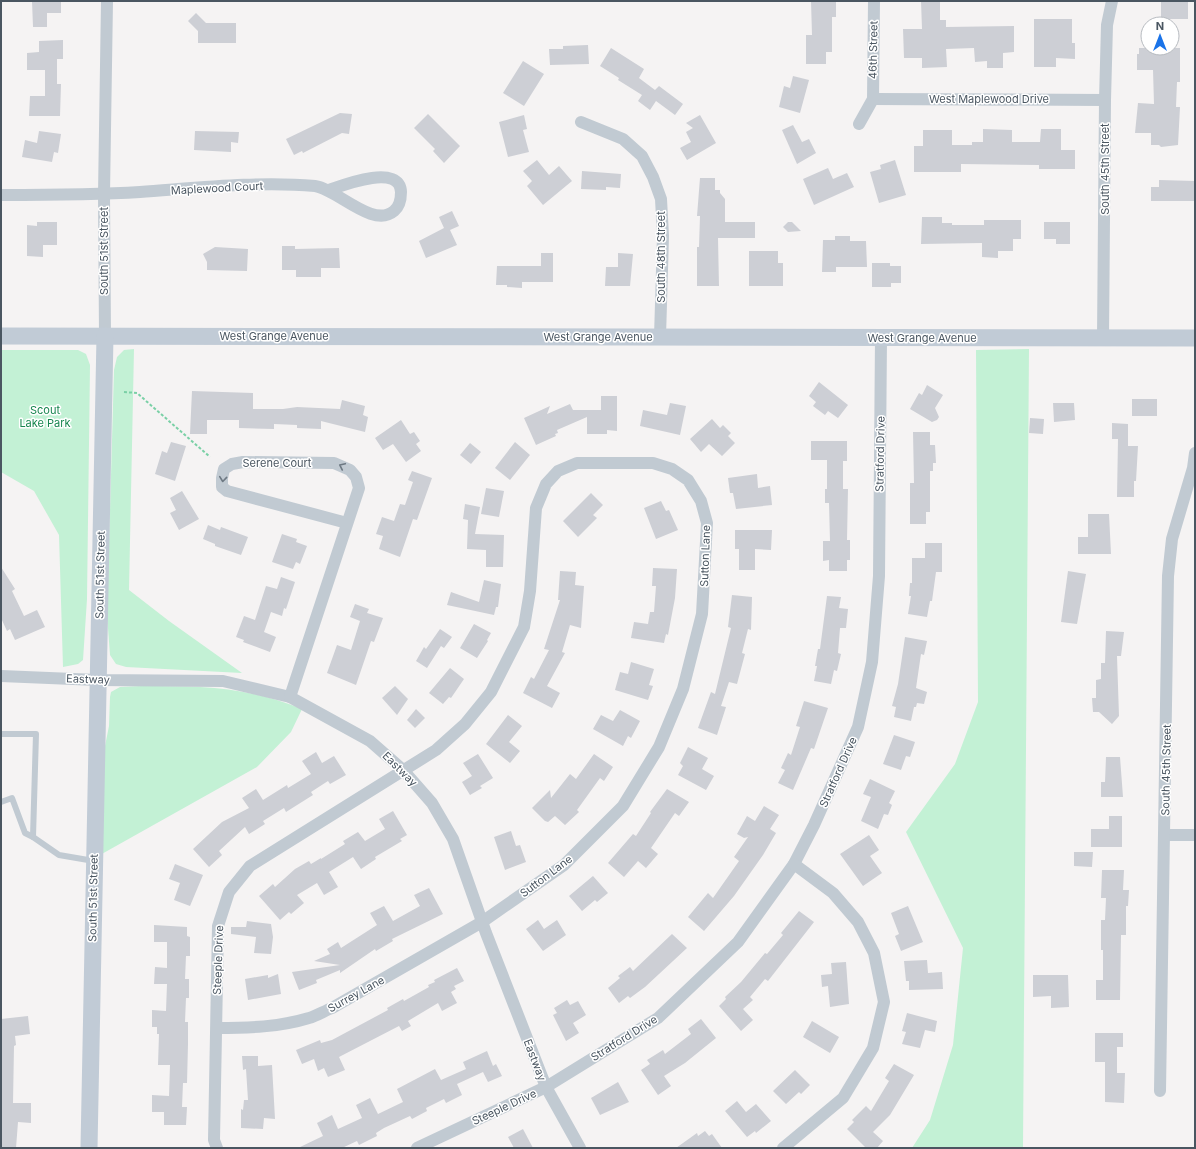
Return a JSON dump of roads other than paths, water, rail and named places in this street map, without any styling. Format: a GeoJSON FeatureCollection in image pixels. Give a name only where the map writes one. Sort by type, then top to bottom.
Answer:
{"type":"FeatureCollection","features":[{"type":"Feature","properties":{"kind":"street","name":"South 51st Street"},"geometry":{"type":"LineString","coordinates":[[89,1148],[97,680],[105,336],[104,194],[107,1]]}},
{"type":"Feature","properties":{"kind":"street","name":"46th Street"},"geometry":{"type":"LineString","coordinates":[[872,99],[874,1]]}},
{"type":"Feature","properties":{"kind":"street","name":"South 45th Street"},"geometry":{"type":"LineString","coordinates":[[1103,338],[1107,25],[1112,1]]}},
{"type":"Feature","properties":{"kind":"street","name":"West Maplewood Drive"},"geometry":{"type":"LineString","coordinates":[[872,99],[1105,100]]}},
{"type":"Feature","properties":{"kind":"street"},"geometry":{"type":"LineString","coordinates":[[859,124],[872,99]]}},
{"type":"Feature","properties":{"kind":"street","name":"South 48th Street"},"geometry":{"type":"LineString","coordinates":[[581,122],[623,139],[642,156],[653,177],[661,199],[663,236],[660,337]]}},
{"type":"Feature","properties":{"kind":"street","name":"Maplewood Court"},"geometry":{"type":"LineString","coordinates":[[1,195],[104,194],[248,185],[316,186],[329,190],[354,206],[379,216],[389,215],[396,210],[401,196],[401,190],[397,183],[385,177],[364,179],[329,190]]}},
{"type":"Feature","properties":{"kind":"street","name":"West Grange Avenue"},"geometry":{"type":"LineString","coordinates":[[1,336],[1195,338]]}},
{"type":"Feature","properties":{"kind":"street","name":"Stratford Drive"},"geometry":{"type":"LineString","coordinates":[[546,1087],[658,1018],[738,942],[794,864],[814,825],[858,726],[872,662],[879,576],[882,338]]}},
{"type":"Feature","properties":{"kind":"street","name":"South 45th Street"},"geometry":{"type":"LineString","coordinates":[[1160,1091],[1168,576],[1172,539],[1193,468],[1195,453]]}},
{"type":"Feature","properties":{"kind":"street","name":"Serene Court"},"geometry":{"type":"LineString","coordinates":[[290,698],[359,488],[356,477],[350,470],[334,463],[243,462],[232,464],[224,469],[222,487],[227,491],[347,523]]}},
{"type":"Feature","properties":{"kind":"street","name":"Sutton Lane"},"geometry":{"type":"LineString","coordinates":[[403,770],[436,750],[465,724],[491,692],[510,657],[524,627],[530,591],[536,508],[546,484],[558,471],[577,463],[653,463],[672,469],[688,480],[701,501],[707,523],[702,614],[683,689],[659,747],[623,806],[564,865],[482,922]]}},
{"type":"Feature","properties":{"kind":"street","name":"Eastway"},"geometry":{"type":"LineString","coordinates":[[1,676],[97,680],[223,681],[290,698],[370,741],[403,770],[432,803],[453,839],[482,922],[546,1087],[580,1148]]}},
{"type":"Feature","properties":{"kind":"street","name":"Steeple Drive"},"geometry":{"type":"LineString","coordinates":[[217,1148],[214,1140],[218,926],[229,892],[250,866],[403,770]]}},
{"type":"Feature","properties":{"kind":"street"},"geometry":{"type":"LineString","coordinates":[[1165,835],[1195,835]]}},
{"type":"Feature","properties":{"kind":"street"},"geometry":{"type":"LineString","coordinates":[[782,1148],[843,1098],[873,1048],[884,1002],[874,953],[858,922],[833,893],[794,864]]}},
{"type":"Feature","properties":{"kind":"street","name":"Surrey Lane"},"geometry":{"type":"LineString","coordinates":[[217,1028],[250,1028],[310,1018],[332,1008],[482,922]]}},
{"type":"Feature","properties":{"kind":"street","name":"Steeple Drive"},"geometry":{"type":"LineString","coordinates":[[417,1148],[546,1087]]}},
{"type":"Feature","properties":{"kind":"lane"},"geometry":{"type":"LineString","coordinates":[[1,734],[36,734],[33,837]]}},
{"type":"Feature","properties":{"kind":"lane"},"geometry":{"type":"LineString","coordinates":[[1,802],[12,798],[25,832],[58,855],[94,861]]}},
{"type":"Feature","properties":{"kind":"park label","name":"Scout Lake Park"},"geometry":{"type":"Point","coordinates":[45,416]}}]}
